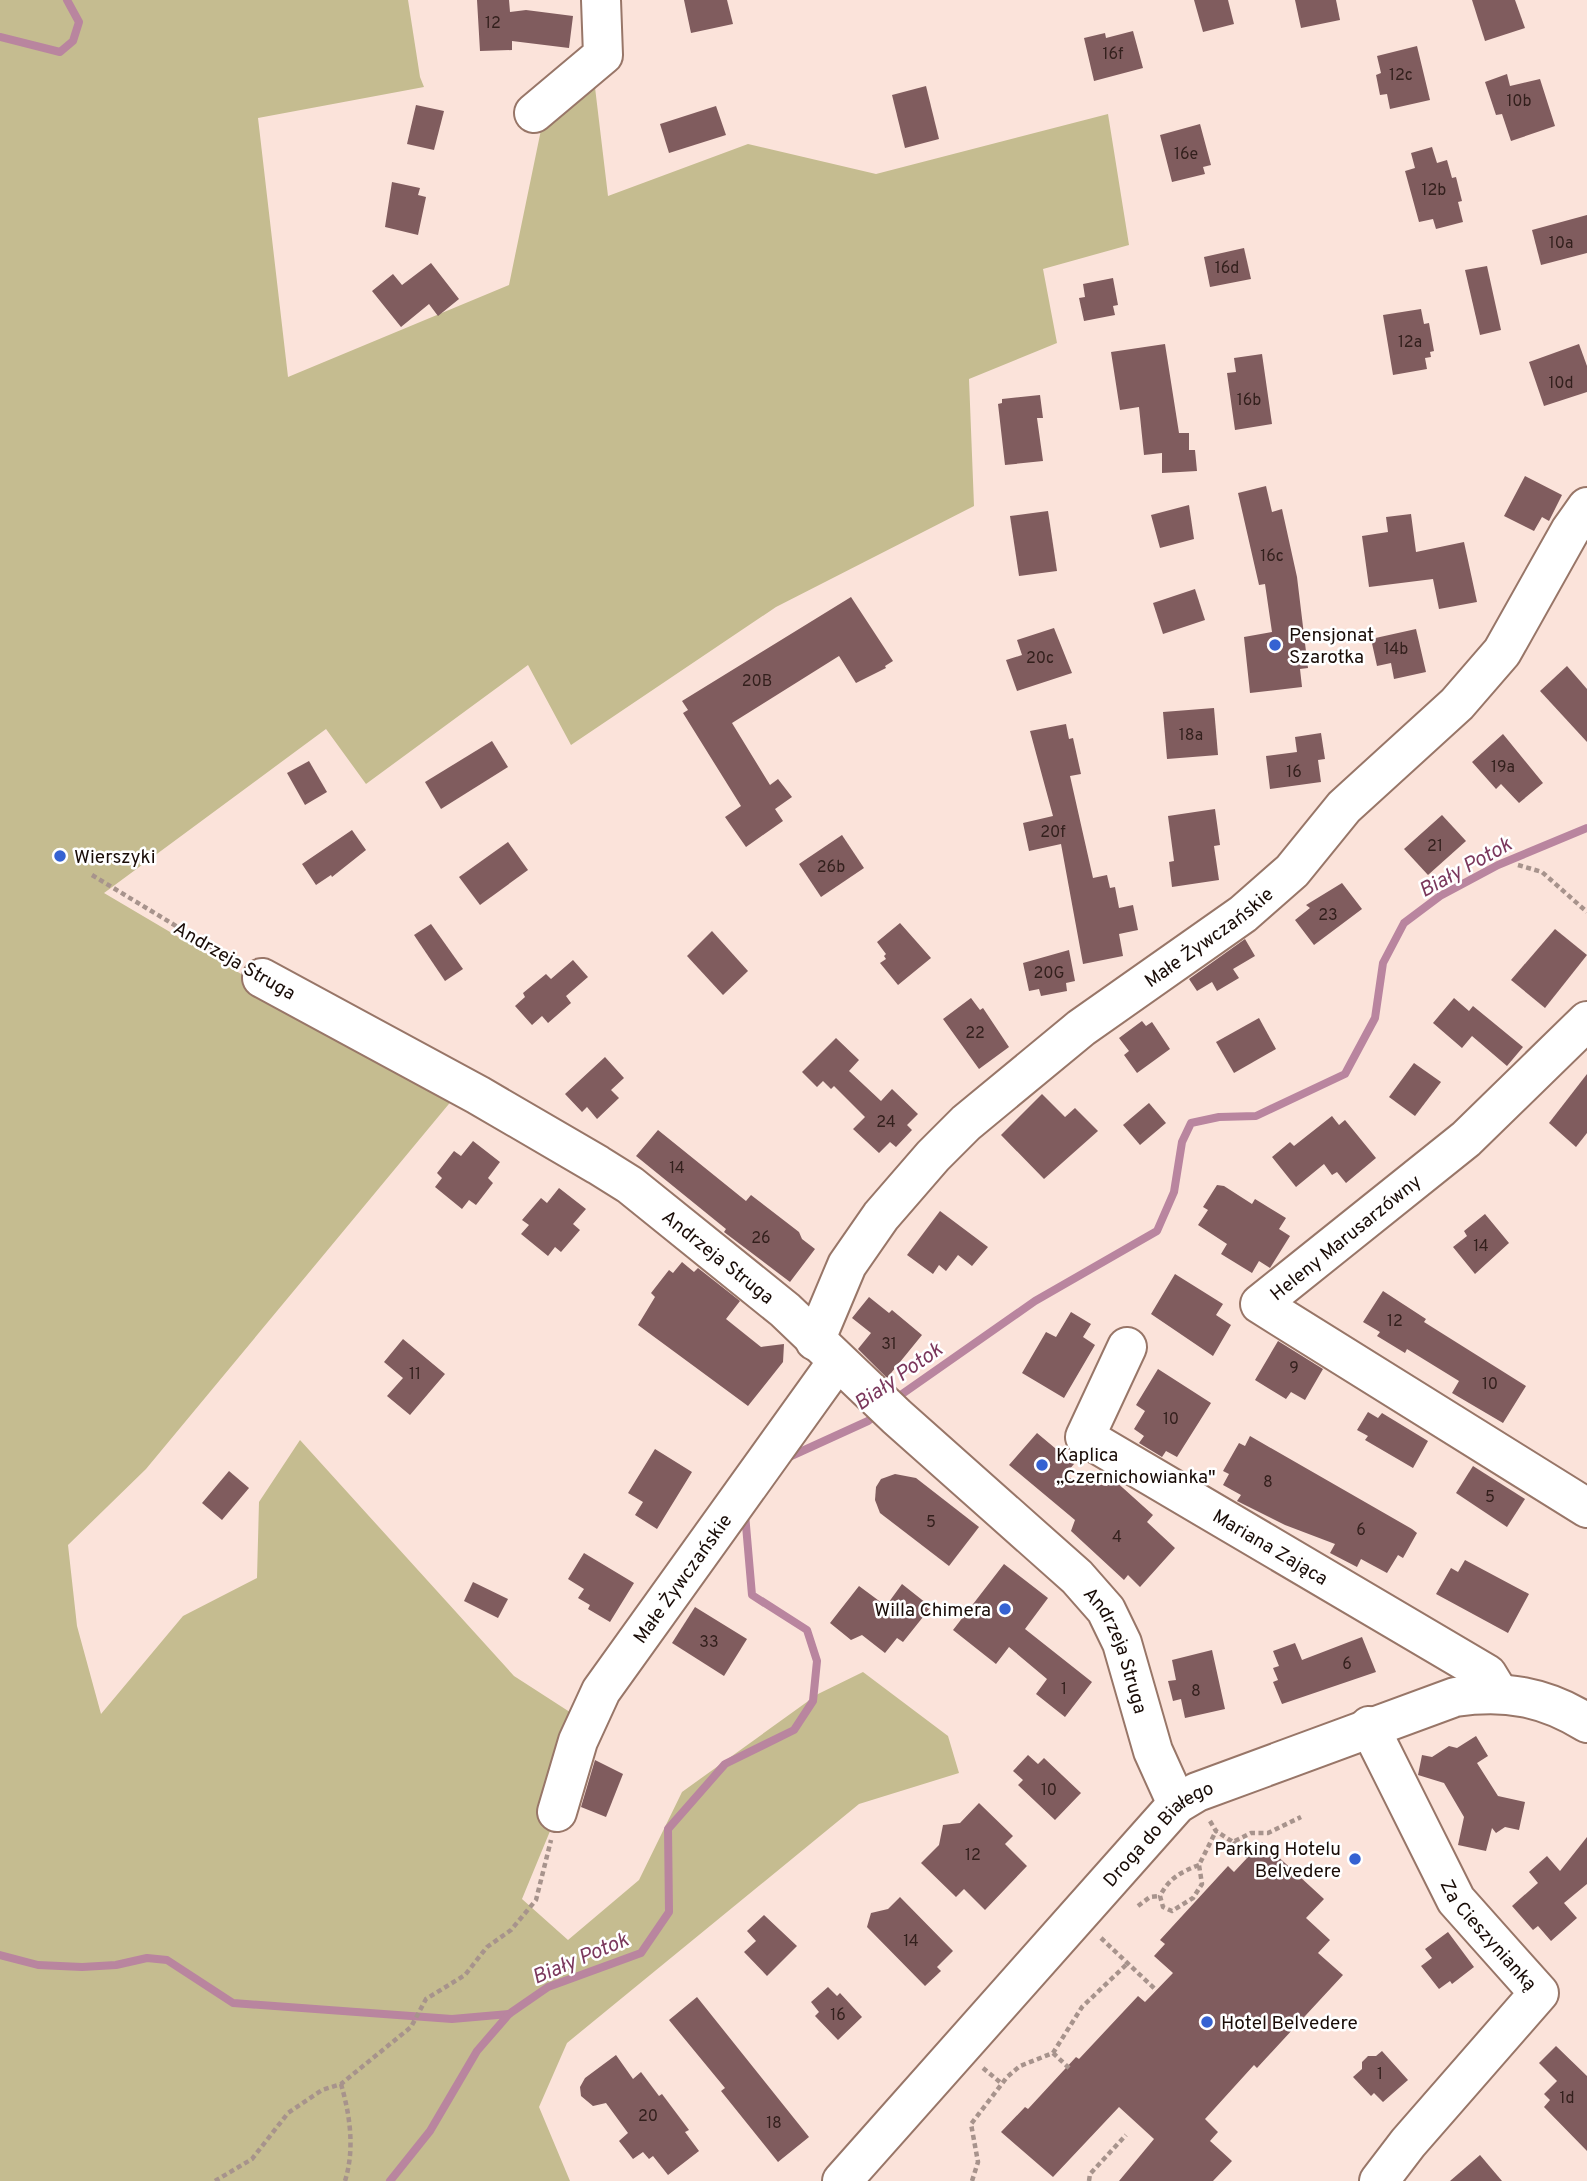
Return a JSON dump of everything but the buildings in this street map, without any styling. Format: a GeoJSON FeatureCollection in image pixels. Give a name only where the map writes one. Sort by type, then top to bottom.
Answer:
{"type":"FeatureCollection","features":[{"type":"Feature","properties":{"kind":"street"},"geometry":{"type":"LineString","coordinates":[[534,113],[603,55],[601,0]]}},
{"type":"Feature","properties":{"kind":"street","name":"Małe Żywczańskie"},"geometry":{"type":"LineString","coordinates":[[557,1812],[578,1741],[601,1691],[826,1351],[847,1265],[881,1216],[966,1123],[1081,1028],[1243,914],[1283,879],[1352,799],[1457,704],[1502,652],[1570,531],[1587,507]]}},
{"type":"Feature","properties":{"kind":"street","name":"Andrzeja Struga"},"geometry":{"type":"LineString","coordinates":[[262,978],[478,1095],[630,1185],[765,1293],[866,1389],[1077,1577],[1107,1610],[1122,1643],[1153,1751],[1190,1808]]}},
{"type":"Feature","properties":{"kind":"street","name":"Heleny Marusarzówny"},"geometry":{"type":"LineString","coordinates":[[1587,1021],[1466,1139],[1261,1304],[1587,1508]]}},
{"type":"Feature","properties":{"kind":"street","name":"Mariana Zająca"},"geometry":{"type":"LineString","coordinates":[[1127,1347],[1086,1437],[1487,1674],[1498,1692]]}},
{"type":"Feature","properties":{"kind":"street","name":"Droga do Białego"},"geometry":{"type":"LineString","coordinates":[[842,2181],[1190,1808],[1197,1792],[1441,1699],[1498,1692],[1544,1700],[1587,1723]]}},
{"type":"Feature","properties":{"kind":"street","name":"Za Cieszynianką"},"geometry":{"type":"LineString","coordinates":[[1369,1726],[1456,1900],[1539,1993],[1408,2143],[1379,2181]]}},
{"type":"Feature","properties":{"kind":"path"},"geometry":{"type":"LineString","coordinates":[[1518,865],[1542,872],[1587,912]]}},
{"type":"Feature","properties":{"kind":"path","name":"Andrzeja Struga"},"geometry":{"type":"LineString","coordinates":[[92,875],[262,978]]}},
{"type":"Feature","properties":{"kind":"path"},"geometry":{"type":"LineString","coordinates":[[1190,1808],[1248,1857]]}},
{"type":"Feature","properties":{"kind":"path"},"geometry":{"type":"LineString","coordinates":[[215,2181],[252,2159],[288,2113],[321,2090],[341,2084],[411,2027],[426,1999],[465,1975],[486,1947],[511,1930],[536,1900],[557,1812]]}},
{"type":"Feature","properties":{"kind":"path"},"geometry":{"type":"LineString","coordinates":[[1233,1842],[1251,1833],[1268,1833],[1301,1817]]}},
{"type":"Feature","properties":{"kind":"path"},"geometry":{"type":"LineString","coordinates":[[1160,1896],[1163,1907],[1172,1911],[1181,1908],[1193,1898],[1202,1884],[1199,1865],[1216,1831]]}},
{"type":"Feature","properties":{"kind":"path"},"geometry":{"type":"LineString","coordinates":[[1138,1906],[1150,1897],[1160,1896],[1179,1873],[1199,1865]]}},
{"type":"Feature","properties":{"kind":"path"},"geometry":{"type":"LineString","coordinates":[[1104,1941],[1156,1990]]}},
{"type":"Feature","properties":{"kind":"path"},"geometry":{"type":"LineString","coordinates":[[972,2181],[978,2162],[971,2124],[1001,2083],[1020,2066],[1052,2053],[1082,2007],[1128,1963]]}},
{"type":"Feature","properties":{"kind":"path"},"geometry":{"type":"LineString","coordinates":[[1052,2053],[1069,2068]]}},
{"type":"Feature","properties":{"kind":"path"},"geometry":{"type":"LineString","coordinates":[[975,2060],[1001,2083]]}},
{"type":"Feature","properties":{"kind":"path"},"geometry":{"type":"LineString","coordinates":[[341,2084],[349,2112],[351,2163],[345,2181]]}},
{"type":"Feature","properties":{"kind":"path"},"geometry":{"type":"LineString","coordinates":[[1089,2181],[1090,2174],[1126,2135]]}},
{"type":"Feature","properties":{"kind":"shaded area"},"geometry":{"type":"Polygon","coordinates":[[[0,0],[408,0],[420,77],[424,87],[258,118],[288,377],[509,285],[542,125],[594,79],[608,196],[748,144],[876,174],[1108,114],[1129,245],[1043,269],[1057,343],[969,379],[974,506],[776,607],[571,745],[528,665],[366,784],[326,729],[104,893],[453,1099],[146,1469],[68,1545],[77,1626],[101,1714],[183,1616],[257,1578],[259,1502],[300,1440],[514,1676],[593,1727],[522,1899],[568,1940],[639,1880],[682,1792],[818,1694],[863,1672],[948,1736],[959,1773],[859,1804],[567,2043],[539,2107],[570,2181],[0,2181],[0,0]]]}},
{"type":"Feature","properties":{"kind":"waterway"},"geometry":{"type":"LineString","coordinates":[[0,37],[60,52],[73,41],[79,22],[67,0]]}},
{"type":"Feature","properties":{"kind":"waterway","name":"Biały Potok"},"geometry":{"type":"LineString","coordinates":[[895,1399],[1035,1301],[1157,1231],[1174,1192],[1182,1142],[1191,1123],[1219,1117],[1256,1116],[1345,1074],[1375,1018],[1383,963],[1404,923],[1440,896],[1498,865],[1587,828]]}},
{"type":"Feature","properties":{"kind":"waterway","name":"Biały Potok"},"geometry":{"type":"LineString","coordinates":[[789,1457],[868,1421],[877,1414]]}},
{"type":"Feature","properties":{"kind":"waterway","name":"Biały Potok"},"geometry":{"type":"LineString","coordinates":[[390,2181],[430,2131],[477,2051],[509,2014],[548,1987],[641,1953],[669,1912],[668,1829],[725,1764],[794,1730],[813,1701],[817,1661],[807,1630],[752,1595],[745,1514]]}},
{"type":"Feature","properties":{"kind":"waterway"},"geometry":{"type":"LineString","coordinates":[[0,1955],[38,1965],[82,1967],[116,1965],[147,1958],[167,1960],[233,2003],[452,2019],[509,2014]]}},
{"type":"Feature","properties":{"kind":"place","name":"Pensjonat Szarotka"},"geometry":{"type":"Point","coordinates":[1275,645]}},
{"type":"Feature","properties":{"kind":"place","name":"Wierszyki"},"geometry":{"type":"Point","coordinates":[60,856]}},
{"type":"Feature","properties":{"kind":"place","name":"Kaplica „Czernichowianka\""},"geometry":{"type":"Point","coordinates":[1042,1465]}},
{"type":"Feature","properties":{"kind":"place","name":"Willa Chimera"},"geometry":{"type":"Point","coordinates":[1005,1609]}},
{"type":"Feature","properties":{"kind":"place","name":"Parking Hotelu Belvedere"},"geometry":{"type":"Point","coordinates":[1355,1859]}},
{"type":"Feature","properties":{"kind":"place","name":"Hotel Belvedere"},"geometry":{"type":"Point","coordinates":[1207,2022]}}]}
